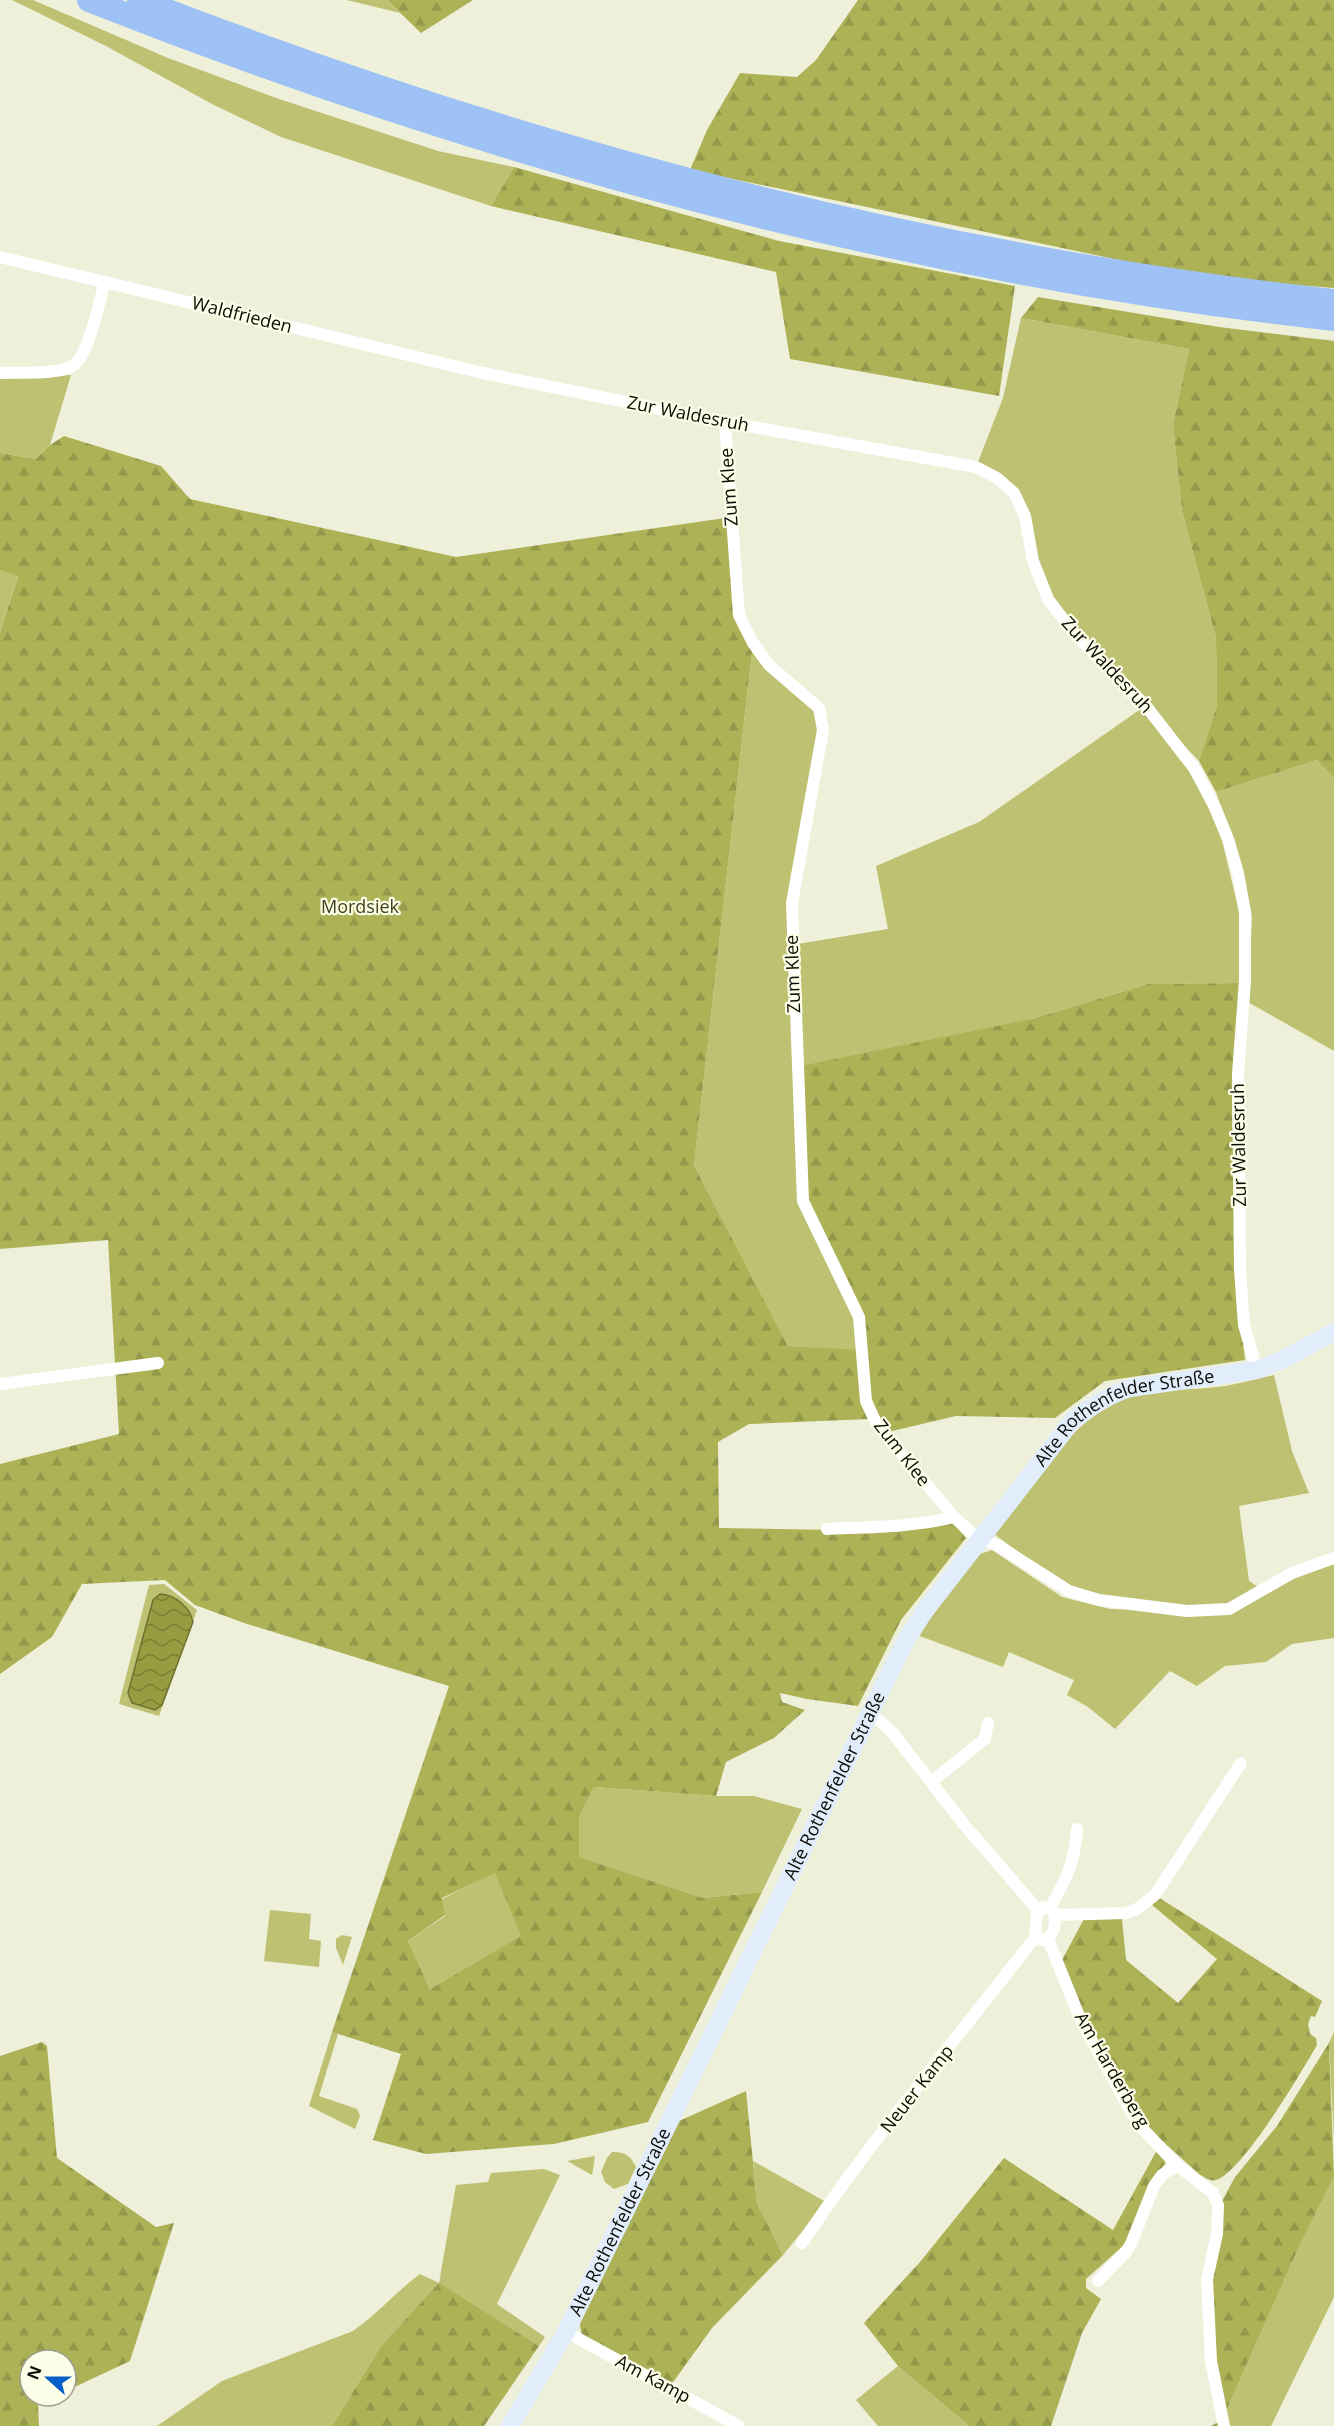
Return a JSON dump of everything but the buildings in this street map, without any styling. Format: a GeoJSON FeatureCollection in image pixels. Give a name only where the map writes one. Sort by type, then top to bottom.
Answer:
{"type":"FeatureCollection","features":[{"type":"Feature","properties":{"kind":"highway"},"geometry":{"type":"LineString","coordinates":[[88,0],[182,37],[364,102],[589,172],[708,204],[898,249],[1087,284],[1243,308],[1334,319]]}},
{"type":"Feature","properties":{"kind":"highway"},"geometry":{"type":"LineString","coordinates":[[142,1],[258,46],[391,92],[594,155],[713,187],[830,216],[1091,268],[1334,301]]}},
{"type":"Feature","properties":{"kind":"street","name":"Waldfrieden"},"geometry":{"type":"LineString","coordinates":[[0,257],[483,373]]}},
{"type":"Feature","properties":{"kind":"street"},"geometry":{"type":"LineString","coordinates":[[0,373],[62,370],[75,365],[85,350],[105,282]]}},
{"type":"Feature","properties":{"kind":"street","name":"Zur Waldesruh"},"geometry":{"type":"LineString","coordinates":[[483,373],[725,422],[976,467],[997,478],[1014,494],[1025,516],[1033,561],[1048,599],[1073,632],[1146,706],[1194,768],[1215,807],[1228,838],[1238,873],[1245,912],[1245,981],[1238,1074],[1240,1269],[1244,1325],[1257,1370]]}},
{"type":"Feature","properties":{"kind":"street","name":"Zum Klee"},"geometry":{"type":"LineString","coordinates":[[725,422],[739,615],[753,643],[769,664],[819,708],[823,730],[792,903],[795,1045],[803,1201],[859,1317],[866,1401],[876,1425],[954,1517],[973,1534],[1000,1546],[1069,1591],[1099,1600],[1187,1611],[1229,1610],[1292,1573],[1334,1558]]}},
{"type":"Feature","properties":{"kind":"street","name":"Alte Rothenfelder Straße"},"geometry":{"type":"LineString","coordinates":[[510,2426],[566,2332],[868,1716],[917,1622],[1072,1421],[1093,1405],[1112,1394],[1130,1388],[1257,1370],[1284,1359],[1334,1332]]}},
{"type":"Feature","properties":{"kind":"street"},"geometry":{"type":"LineString","coordinates":[[0,1384],[158,1363]]}},
{"type":"Feature","properties":{"kind":"street"},"geometry":{"type":"LineString","coordinates":[[827,1529],[891,1527],[934,1522],[954,1517]]}},
{"type":"Feature","properties":{"kind":"street"},"geometry":{"type":"LineString","coordinates":[[868,1716],[880,1720],[892,1732],[931,1782],[1048,1911],[1053,1932],[1042,1939],[1034,1930],[1048,1911],[1068,1875],[1075,1855],[1077,1829]]}},
{"type":"Feature","properties":{"kind":"street"},"geometry":{"type":"LineString","coordinates":[[931,1782],[985,1739],[988,1723]]}},
{"type":"Feature","properties":{"kind":"street"},"geometry":{"type":"LineString","coordinates":[[1048,1911],[1126,1913],[1147,1903],[1155,1895],[1241,1763]]}},
{"type":"Feature","properties":{"kind":"street","name":"Am Harderberg"},"geometry":{"type":"LineString","coordinates":[[1042,1939],[1082,2021],[1138,2124],[1177,2165],[1213,2193],[1218,2205],[1217,2234],[1207,2279],[1211,2361],[1224,2426]]}},
{"type":"Feature","properties":{"kind":"street","name":"Neuer Kamp"},"geometry":{"type":"LineString","coordinates":[[802,2243],[898,2113],[1030,1944],[1042,1939]]}},
{"type":"Feature","properties":{"kind":"street"},"geometry":{"type":"LineString","coordinates":[[1098,2281],[1131,2244],[1158,2180],[1177,2165]]}},
{"type":"Feature","properties":{"kind":"street","name":"Am Kamp"},"geometry":{"type":"LineString","coordinates":[[566,2332],[739,2426]]}},
{"type":"Feature","properties":{"kind":"green space"},"geometry":{"type":"Polygon","coordinates":[[[12,0],[33,0],[168,58],[279,99],[438,151],[514,167],[491,206],[281,137],[212,104],[106,46],[12,0]]]}},
{"type":"Feature","properties":{"kind":"green space"},"geometry":{"type":"Polygon","coordinates":[[[347,0],[387,0],[400,13],[347,0]]]}},
{"type":"Feature","properties":{"kind":"green space"},"geometry":{"type":"Polygon","coordinates":[[[387,0],[473,0],[421,33],[387,0]]]}},
{"type":"Feature","properties":{"kind":"green space"},"geometry":{"type":"Polygon","coordinates":[[[858,0],[1334,0],[1334,288],[1205,278],[690,170],[707,130],[740,73],[797,77],[816,60],[858,0]]]}},
{"type":"Feature","properties":{"kind":"green space"},"geometry":{"type":"Polygon","coordinates":[[[514,167],[779,241],[1015,286],[999,396],[790,359],[776,272],[491,206],[514,167]]]}},
{"type":"Feature","properties":{"kind":"green space"},"geometry":{"type":"Polygon","coordinates":[[[1038,297],[1219,327],[1334,341],[1334,778],[1317,760],[1216,792],[1199,761],[1217,705],[1216,638],[1182,511],[1173,424],[1189,349],[1021,318],[1038,297]]]}},
{"type":"Feature","properties":{"kind":"green space"},"geometry":{"type":"Polygon","coordinates":[[[1021,318],[1189,349],[1173,424],[1182,511],[1216,638],[1217,705],[1199,761],[1149,709],[1190,772],[1222,840],[1239,912],[1239,983],[1148,984],[1032,1019],[859,1317],[861,1351],[788,1346],[694,1165],[753,643],[819,708],[823,730],[792,903],[792,945],[888,929],[876,866],[979,822],[1145,706],[1048,599],[1014,494],[976,467],[1003,398],[1021,318]]]}},
{"type":"Feature","properties":{"kind":"green space"},"geometry":{"type":"Polygon","coordinates":[[[71,375],[50,445],[36,459],[0,453],[0,379],[71,375]]]}},
{"type":"Feature","properties":{"kind":"green space","name":"Mordsiek"},"geometry":{"type":"Polygon","coordinates":[[[64,436],[161,466],[190,499],[456,557],[732,517],[739,615],[753,643],[694,1165],[788,1346],[861,1350],[859,1317],[803,1201],[796,1067],[1032,1019],[1148,984],[1239,983],[1232,1102],[1237,1291],[1245,1360],[1105,1381],[1055,1418],[956,1416],[888,1432],[869,1419],[749,1424],[718,1442],[719,1528],[898,1531],[953,1523],[966,1538],[901,1620],[858,1706],[780,1693],[782,1702],[805,1710],[774,1738],[726,1762],[716,1796],[594,1787],[579,1818],[579,1857],[703,1898],[762,1892],[648,2122],[554,2144],[426,2154],[373,2140],[401,2054],[332,2032],[449,1686],[244,1623],[195,1605],[165,1580],[82,1584],[52,1637],[0,1674],[0,1464],[119,1434],[108,1240],[0,1249],[0,633],[18,576],[0,570],[0,453],[36,459],[50,445],[64,436]],[[495,1873],[442,1898],[445,1915],[408,1941],[430,1989],[521,1936],[495,1873]]]}},
{"type":"Feature","properties":{"kind":"green space"},"geometry":{"type":"Polygon","coordinates":[[[0,570],[18,575],[0,633],[0,570]]]}},
{"type":"Feature","properties":{"kind":"green space"},"geometry":{"type":"Polygon","coordinates":[[[1317,760],[1334,778],[1334,1051],[1248,1002],[1252,917],[1244,876],[1216,792],[1317,760]]]}},
{"type":"Feature","properties":{"kind":"green space"},"geometry":{"type":"Polygon","coordinates":[[[1274,1375],[1292,1451],[1309,1493],[1239,1506],[1249,1581],[1263,1590],[1334,1560],[1334,1638],[1292,1644],[1266,1662],[1225,1666],[1197,1686],[1170,1671],[1115,1729],[1088,1707],[1067,1695],[1074,1680],[1009,1652],[1003,1667],[917,1635],[977,1555],[992,1550],[1062,1597],[1110,1609],[1178,1611],[1069,1591],[993,1533],[1052,1456],[1087,1421],[1106,1407],[1137,1395],[1223,1386],[1274,1375]]]}},
{"type":"Feature","properties":{"kind":"green space"},"geometry":{"type":"Polygon","coordinates":[[[164,1584],[197,1610],[159,1716],[119,1704],[149,1585],[164,1584]]]}},
{"type":"Feature","properties":{"kind":"green space"},"geometry":{"type":"Polygon","coordinates":[[[594,1787],[716,1796],[754,1796],[802,1809],[762,1892],[703,1898],[578,1857],[579,1818],[594,1787]]]}},
{"type":"Feature","properties":{"kind":"green space"},"geometry":{"type":"Polygon","coordinates":[[[495,1872],[522,1936],[430,1989],[408,1941],[445,1916],[442,1899],[495,1872]]]}},
{"type":"Feature","properties":{"kind":"green space"},"geometry":{"type":"Polygon","coordinates":[[[1158,1897],[1322,2001],[1315,2017],[1311,2016],[1308,2024],[1310,2034],[1316,2038],[1317,2045],[1271,2120],[1241,2160],[1216,2180],[1209,2180],[1199,2174],[1141,2122],[1085,2019],[1062,1960],[1084,1919],[1122,1919],[1126,1960],[1178,2003],[1217,1959],[1152,1905],[1158,1897]]]}},
{"type":"Feature","properties":{"kind":"green space"},"geometry":{"type":"Polygon","coordinates":[[[270,1910],[311,1914],[309,1939],[321,1941],[319,1967],[264,1961],[270,1910]]]}},
{"type":"Feature","properties":{"kind":"green space"},"geometry":{"type":"Polygon","coordinates":[[[342,1935],[352,1937],[343,1965],[336,1948],[336,1939],[342,1935]]]}},
{"type":"Feature","properties":{"kind":"green space"},"geometry":{"type":"Polygon","coordinates":[[[332,2032],[338,2034],[319,2096],[357,2109],[360,2116],[355,2129],[309,2106],[332,2032]]]}},
{"type":"Feature","properties":{"kind":"green space"},"geometry":{"type":"Polygon","coordinates":[[[1334,2032],[1334,2140],[1329,2043],[1334,2032]]]}},
{"type":"Feature","properties":{"kind":"green space"},"geometry":{"type":"Polygon","coordinates":[[[42,2042],[47,2046],[57,2158],[156,2227],[174,2223],[130,2361],[78,2385],[78,2348],[18,2348],[18,2408],[38,2408],[39,2426],[0,2426],[0,2056],[42,2042]]]}},
{"type":"Feature","properties":{"kind":"green space"},"geometry":{"type":"Polygon","coordinates":[[[1329,2043],[1334,2177],[1299,2247],[1222,2420],[1207,2279],[1222,2201],[1235,2177],[1277,2126],[1329,2043]]]}},
{"type":"Feature","properties":{"kind":"green space"},"geometry":{"type":"Polygon","coordinates":[[[746,2091],[757,2203],[783,2255],[712,2328],[671,2385],[582,2335],[579,2322],[679,2121],[746,2091]]]}},
{"type":"Feature","properties":{"kind":"green space"},"geometry":{"type":"Polygon","coordinates":[[[1157,2150],[1166,2159],[1165,2164],[1150,2183],[1124,2245],[1086,2279],[1086,2288],[1101,2299],[1082,2333],[1051,2426],[969,2426],[898,2366],[864,2323],[920,2262],[1004,2158],[1113,2230],[1157,2150]]]}},
{"type":"Feature","properties":{"kind":"green space"},"geometry":{"type":"Polygon","coordinates":[[[612,2152],[627,2155],[636,2167],[628,2184],[614,2189],[605,2182],[601,2172],[612,2152]]]}},
{"type":"Feature","properties":{"kind":"green space"},"geometry":{"type":"Polygon","coordinates":[[[595,2156],[592,2175],[567,2161],[595,2156]]]}},
{"type":"Feature","properties":{"kind":"green space"},"geometry":{"type":"Polygon","coordinates":[[[753,2161],[826,2202],[783,2255],[757,2203],[753,2161]]]}},
{"type":"Feature","properties":{"kind":"green space"},"geometry":{"type":"Polygon","coordinates":[[[544,2169],[560,2175],[497,2304],[545,2337],[539,2346],[439,2284],[381,2346],[332,2426],[157,2426],[222,2381],[353,2331],[420,2274],[439,2283],[456,2185],[488,2182],[491,2173],[544,2169]]]}},
{"type":"Feature","properties":{"kind":"green space"},"geometry":{"type":"Polygon","coordinates":[[[1334,2177],[1334,2297],[1271,2426],[1224,2426],[1222,2420],[1299,2247],[1334,2177]]]}},
{"type":"Feature","properties":{"kind":"green space"},"geometry":{"type":"Polygon","coordinates":[[[439,2283],[539,2346],[484,2426],[332,2426],[381,2346],[439,2283]]]}},
{"type":"Feature","properties":{"kind":"green space"},"geometry":{"type":"Polygon","coordinates":[[[898,2366],[969,2426],[878,2426],[856,2400],[898,2366]]]}},
{"type":"Feature","properties":{"kind":"green space"},"geometry":{"type":"Polygon","coordinates":[[[1222,2420],[1224,2426],[1211,2426],[1222,2420]]]}},
{"type":"Feature","properties":{"kind":"water"},"geometry":{"type":"Polygon","coordinates":[[[160,1594],[181,1603],[189,1611],[193,1622],[162,1705],[155,1710],[132,1703],[128,1693],[153,1600],[160,1594]]]}}]}
